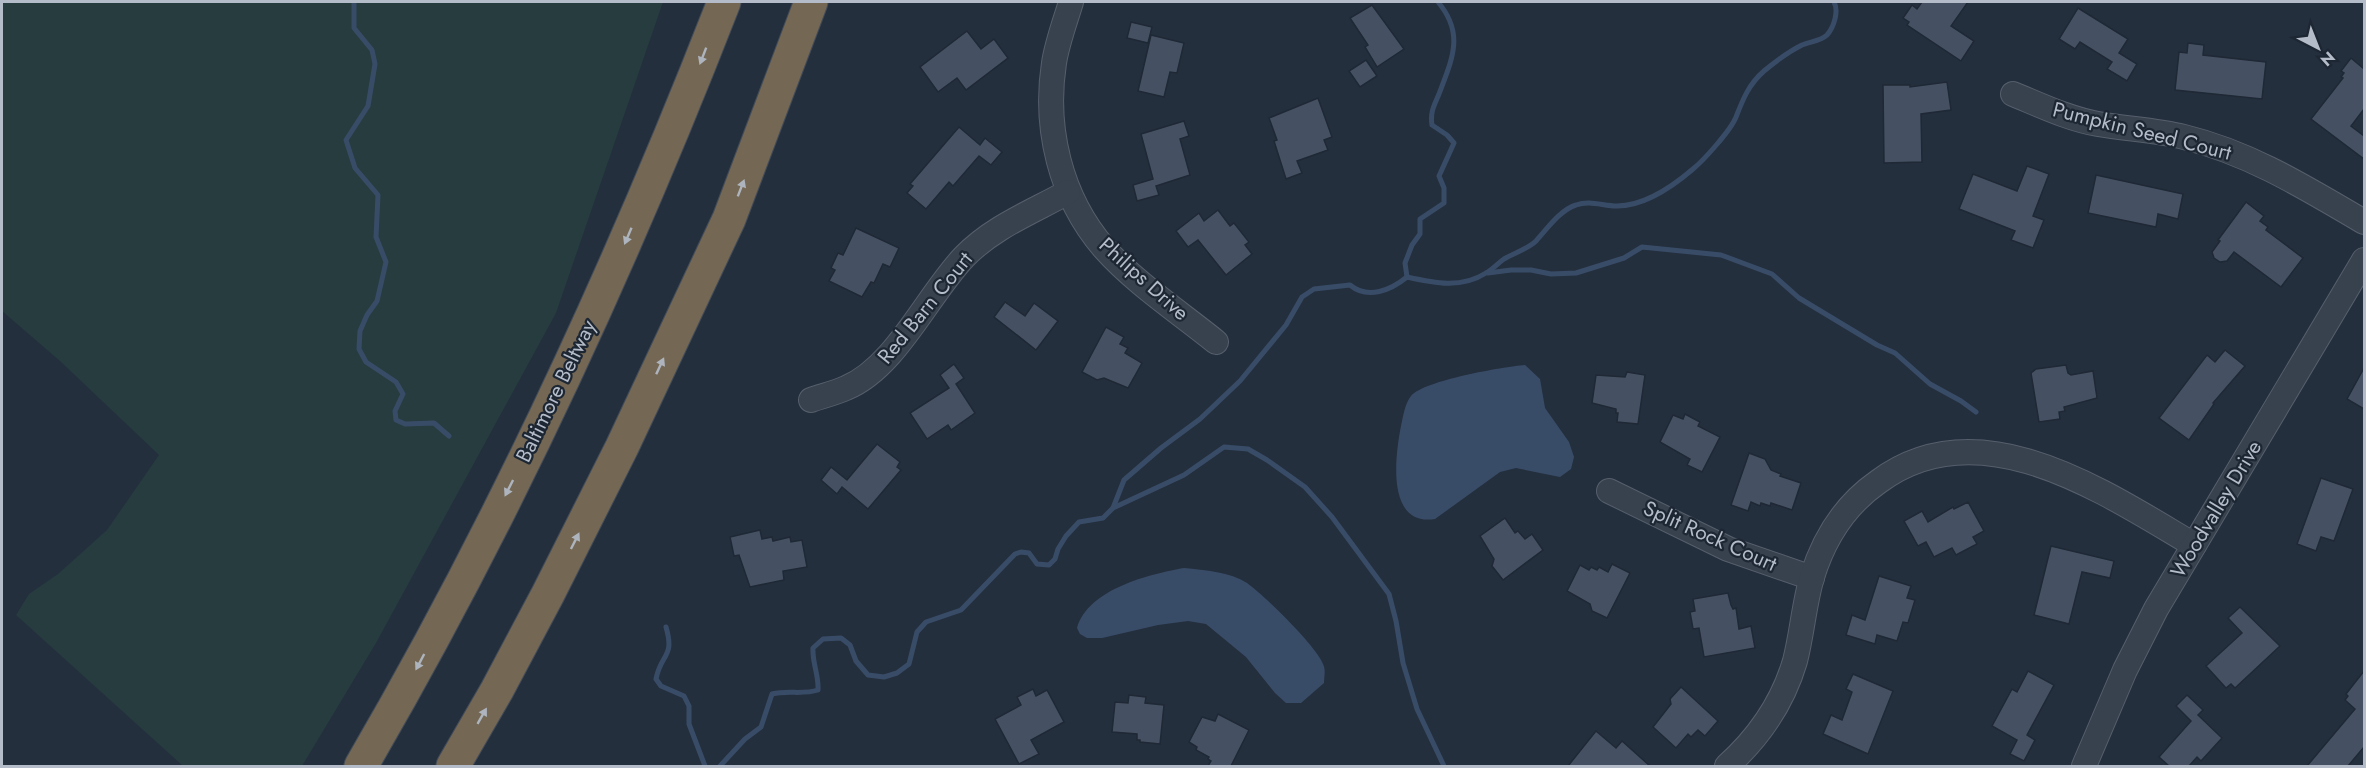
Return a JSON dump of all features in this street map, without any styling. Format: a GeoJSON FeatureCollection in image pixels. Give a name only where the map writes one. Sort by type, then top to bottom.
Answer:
{"type":"FeatureCollection","features":[{"type":"Feature","properties":{"kind":"highway","name":"Baltimore Beltway"},"geometry":{"type":"LineString","coordinates":[[361,766],[415,672],[541,424],[619,257],[724,2]]}},
{"type":"Feature","properties":{"kind":"highway"},"geometry":{"type":"LineString","coordinates":[[453,766],[548,594],[622,447],[729,219],[811,2]]}},
{"type":"Feature","properties":{"kind":"street","name":"Philips Drive"},"geometry":{"type":"LineString","coordinates":[[1071,2],[1054,62],[1050,103],[1056,156],[1068,192],[1083,220],[1103,247],[1121,265],[1216,342]]}},
{"type":"Feature","properties":{"kind":"street","name":"Pumpkin Seed Court"},"geometry":{"type":"LineString","coordinates":[[2013,94],[2063,114],[2098,124],[2184,137],[2247,158],[2282,173],[2364,222]]}},
{"type":"Feature","properties":{"kind":"street","name":"Red Barn Court"},"geometry":{"type":"LineString","coordinates":[[811,399],[847,388],[872,372],[895,348],[938,287],[965,256],[991,233],[1068,192]]}},
{"type":"Feature","properties":{"kind":"street","name":"Woodvalley Drive"},"geometry":{"type":"LineString","coordinates":[[2084,766],[2125,670],[2156,609],[2364,260]]}},
{"type":"Feature","properties":{"kind":"street"},"geometry":{"type":"LineString","coordinates":[[1727,766],[1746,749],[1766,723],[1781,695],[1794,662],[1812,578],[1822,548],[1838,521],[1864,491],[1885,476],[1908,464],[1934,455],[1966,451],[1999,454],[2035,464],[2108,495],[2194,545]]}},
{"type":"Feature","properties":{"kind":"street","name":"Split Rock Court"},"geometry":{"type":"LineString","coordinates":[[1609,491],[1728,549],[1812,578]]}},
{"type":"Feature","properties":{"kind":"green space"},"geometry":{"type":"Polygon","coordinates":[[[2,2],[663,2],[556,313],[376,643],[302,766],[183,766],[16,615],[29,594],[58,574],[107,530],[159,455],[60,361],[2,311],[2,2]]]}},
{"type":"Feature","properties":{"kind":"water"},"geometry":{"type":"Polygon","coordinates":[[[1525,365],[1540,379],[1545,408],[1569,442],[1574,457],[1571,469],[1560,477],[1516,468],[1500,472],[1435,519],[1419,519],[1408,512],[1401,501],[1396,471],[1401,426],[1411,396],[1419,390],[1447,380],[1483,371],[1525,365]]]}},
{"type":"Feature","properties":{"kind":"water"},"geometry":{"type":"Polygon","coordinates":[[[1184,568],[1225,574],[1240,579],[1255,589],[1277,609],[1319,656],[1324,669],[1324,683],[1301,703],[1286,703],[1246,657],[1206,624],[1188,621],[1158,625],[1102,638],[1087,638],[1080,634],[1077,628],[1083,614],[1107,593],[1138,579],[1184,568]]]}},
{"type":"Feature","properties":{"kind":"building"},"geometry":{"type":"Polygon","coordinates":[[[1922,2],[1968,2],[1951,26],[1974,41],[1961,61],[1907,25],[1909,22],[1903,18],[1912,5],[1917,9],[1922,2]]]}},
{"type":"Feature","properties":{"kind":"building"},"geometry":{"type":"Polygon","coordinates":[[[1372,5],[1404,49],[1377,67],[1365,47],[1368,45],[1350,18],[1372,5]]]}},
{"type":"Feature","properties":{"kind":"building"},"geometry":{"type":"Polygon","coordinates":[[[2078,8],[2128,39],[2119,53],[2137,64],[2127,81],[2107,69],[2112,62],[2080,42],[2075,49],[2059,39],[2078,8]]]}},
{"type":"Feature","properties":{"kind":"building"},"geometry":{"type":"Polygon","coordinates":[[[1131,22],[1152,27],[1148,43],[1127,38],[1131,22]]]}},
{"type":"Feature","properties":{"kind":"building"},"geometry":{"type":"Polygon","coordinates":[[[967,31],[981,49],[994,39],[1008,58],[966,90],[957,78],[938,92],[920,67],[967,31]]]}},
{"type":"Feature","properties":{"kind":"building"},"geometry":{"type":"Polygon","coordinates":[[[1151,35],[1184,43],[1177,73],[1170,72],[1164,97],[1138,91],[1151,35]]]}},
{"type":"Feature","properties":{"kind":"building"},"geometry":{"type":"Polygon","coordinates":[[[2188,43],[2204,45],[2203,55],[2266,62],[2262,99],[2175,90],[2179,52],[2187,53],[2188,43]]]}},
{"type":"Feature","properties":{"kind":"building"},"geometry":{"type":"Polygon","coordinates":[[[2351,58],[2364,69],[2364,109],[2351,126],[2364,136],[2364,159],[2311,119],[2343,78],[2341,77],[2344,73],[2341,71],[2351,58]]]}},
{"type":"Feature","properties":{"kind":"building"},"geometry":{"type":"Polygon","coordinates":[[[1366,60],[1377,76],[1360,87],[1349,71],[1366,60]]]}},
{"type":"Feature","properties":{"kind":"building"},"geometry":{"type":"Polygon","coordinates":[[[1947,82],[1951,110],[1921,114],[1922,162],[1884,163],[1883,85],[1910,85],[1910,87],[1947,82]]]}},
{"type":"Feature","properties":{"kind":"building"},"geometry":{"type":"Polygon","coordinates":[[[1318,98],[1332,137],[1324,140],[1328,150],[1297,161],[1302,173],[1286,179],[1274,141],[1277,140],[1269,118],[1318,98]]]}},
{"type":"Feature","properties":{"kind":"building"},"geometry":{"type":"Polygon","coordinates":[[[1184,121],[1189,136],[1180,139],[1190,175],[1156,186],[1159,195],[1137,201],[1133,185],[1153,179],[1141,134],[1184,121]]]}},
{"type":"Feature","properties":{"kind":"building"},"geometry":{"type":"Polygon","coordinates":[[[959,127],[980,145],[985,138],[1002,152],[991,165],[979,156],[953,186],[949,182],[926,209],[907,193],[913,186],[910,184],[959,127]]]}},
{"type":"Feature","properties":{"kind":"building"},"geometry":{"type":"Polygon","coordinates":[[[2027,166],[2049,174],[2033,216],[2044,220],[2033,248],[2011,240],[2015,231],[1959,209],[1973,174],[2017,191],[2027,166]]]}},
{"type":"Feature","properties":{"kind":"building"},"geometry":{"type":"Polygon","coordinates":[[[2096,175],[2183,194],[2178,219],[2158,214],[2156,227],[2088,213],[2096,175]]]}},
{"type":"Feature","properties":{"kind":"building"},"geometry":{"type":"Polygon","coordinates":[[[2246,202],[2264,216],[2260,221],[2268,227],[2266,230],[2303,258],[2281,287],[2234,252],[2227,261],[2220,262],[2214,258],[2212,252],[2220,241],[2218,240],[2246,202]]]}},
{"type":"Feature","properties":{"kind":"building"},"geometry":{"type":"Polygon","coordinates":[[[1218,210],[1230,226],[1234,223],[1249,242],[1245,245],[1252,254],[1226,275],[1198,240],[1188,247],[1176,231],[1199,213],[1204,221],[1218,210]]]}},
{"type":"Feature","properties":{"kind":"building"},"geometry":{"type":"Polygon","coordinates":[[[856,228],[899,248],[890,267],[883,264],[874,283],[871,282],[862,297],[829,281],[835,270],[831,268],[838,253],[843,255],[856,228]]]}},
{"type":"Feature","properties":{"kind":"building"},"geometry":{"type":"Polygon","coordinates":[[[1005,302],[1025,316],[1034,303],[1058,321],[1036,350],[994,317],[1005,302]]]}},
{"type":"Feature","properties":{"kind":"building"},"geometry":{"type":"Polygon","coordinates":[[[1106,327],[1124,337],[1120,344],[1128,348],[1125,353],[1142,363],[1128,388],[1104,378],[1097,380],[1082,372],[1106,327]]]}},
{"type":"Feature","properties":{"kind":"building"},"geometry":{"type":"Polygon","coordinates":[[[2225,350],[2245,366],[2213,403],[2189,440],[2159,418],[2207,355],[2215,362],[2225,350]]]}},
{"type":"Feature","properties":{"kind":"building"},"geometry":{"type":"Polygon","coordinates":[[[954,364],[964,378],[956,384],[975,413],[951,430],[948,425],[927,439],[910,413],[949,388],[940,375],[954,364]]]}},
{"type":"Feature","properties":{"kind":"building"},"geometry":{"type":"Polygon","coordinates":[[[2066,365],[2071,375],[2093,371],[2097,398],[2064,407],[2065,411],[2059,412],[2060,419],[2039,422],[2031,373],[2036,369],[2066,365]]]}},
{"type":"Feature","properties":{"kind":"building"},"geometry":{"type":"Polygon","coordinates":[[[2364,368],[2364,409],[2347,399],[2364,368]]]}},
{"type":"Feature","properties":{"kind":"building"},"geometry":{"type":"Polygon","coordinates":[[[1627,372],[1645,375],[1638,424],[1617,422],[1616,409],[1592,403],[1596,375],[1625,377],[1627,372]]]}},
{"type":"Feature","properties":{"kind":"building"},"geometry":{"type":"Polygon","coordinates":[[[1685,414],[1700,422],[1698,426],[1720,437],[1702,472],[1687,465],[1690,459],[1660,442],[1673,415],[1683,419],[1685,414]]]}},
{"type":"Feature","properties":{"kind":"building"},"geometry":{"type":"Polygon","coordinates":[[[877,444],[900,462],[897,467],[901,470],[868,509],[842,487],[837,494],[821,480],[831,467],[847,480],[877,444]]]}},
{"type":"Feature","properties":{"kind":"building"},"geometry":{"type":"Polygon","coordinates":[[[1749,453],[1765,459],[1771,470],[1781,474],[1780,476],[1801,483],[1792,510],[1771,503],[1770,506],[1761,503],[1760,506],[1751,502],[1748,511],[1731,505],[1749,453]]]}},
{"type":"Feature","properties":{"kind":"building"},"geometry":{"type":"Polygon","coordinates":[[[2321,478],[2353,489],[2334,541],[2321,537],[2316,551],[2297,544],[2321,478]]]}},
{"type":"Feature","properties":{"kind":"building"},"geometry":{"type":"Polygon","coordinates":[[[1968,502],[1984,531],[1973,537],[1977,544],[1956,555],[1952,548],[1934,557],[1926,542],[1918,546],[1904,521],[1922,511],[1928,522],[1953,507],[1954,509],[1968,502]]]}},
{"type":"Feature","properties":{"kind":"building"},"geometry":{"type":"Polygon","coordinates":[[[1505,518],[1515,533],[1518,531],[1525,539],[1532,534],[1543,550],[1503,580],[1492,566],[1494,559],[1480,536],[1505,518]]]}},
{"type":"Feature","properties":{"kind":"building"},"geometry":{"type":"Polygon","coordinates":[[[760,530],[762,539],[772,537],[773,541],[790,537],[791,542],[802,540],[807,567],[783,571],[784,580],[750,587],[739,555],[734,556],[730,537],[760,530]]]}},
{"type":"Feature","properties":{"kind":"building"},"geometry":{"type":"Polygon","coordinates":[[[2051,546],[2114,561],[2110,578],[2082,572],[2069,624],[2034,615],[2051,546]]]}},
{"type":"Feature","properties":{"kind":"building"},"geometry":{"type":"Polygon","coordinates":[[[1612,564],[1630,573],[1607,618],[1592,611],[1590,604],[1567,591],[1580,565],[1589,570],[1591,567],[1597,570],[1599,567],[1608,572],[1612,564]]]}},
{"type":"Feature","properties":{"kind":"building"},"geometry":{"type":"Polygon","coordinates":[[[1879,576],[1911,586],[1907,598],[1915,600],[1908,623],[1903,622],[1897,641],[1877,635],[1875,644],[1846,635],[1852,615],[1865,620],[1879,576]]]}},
{"type":"Feature","properties":{"kind":"building"},"geometry":{"type":"Polygon","coordinates":[[[1728,593],[1733,609],[1736,608],[1739,629],[1751,626],[1755,648],[1704,657],[1699,628],[1693,629],[1690,612],[1695,611],[1693,599],[1728,593]]]}},
{"type":"Feature","properties":{"kind":"building"},"geometry":{"type":"Polygon","coordinates":[[[2240,607],[2280,646],[2235,688],[2231,684],[2226,688],[2206,666],[2242,633],[2228,618],[2240,607]]]}},
{"type":"Feature","properties":{"kind":"building"},"geometry":{"type":"Polygon","coordinates":[[[2028,671],[2054,685],[2027,735],[2035,740],[2024,761],[2010,754],[2017,740],[1992,726],[2012,689],[2017,692],[2028,671]]]}},
{"type":"Feature","properties":{"kind":"building"},"geometry":{"type":"Polygon","coordinates":[[[2364,671],[2364,747],[2348,766],[2307,766],[2355,709],[2345,700],[2348,696],[2346,694],[2364,671]]]}},
{"type":"Feature","properties":{"kind":"building"},"geometry":{"type":"Polygon","coordinates":[[[1853,674],[1893,691],[1868,754],[1823,734],[1831,715],[1842,720],[1852,692],[1846,689],[1853,674]]]}},
{"type":"Feature","properties":{"kind":"building"},"geometry":{"type":"Polygon","coordinates":[[[1681,687],[1718,721],[1705,736],[1698,730],[1691,737],[1688,734],[1676,748],[1653,727],[1671,704],[1670,699],[1681,687]]]}},
{"type":"Feature","properties":{"kind":"building"},"geometry":{"type":"Polygon","coordinates":[[[1033,689],[1036,696],[1047,690],[1064,722],[1031,740],[1039,754],[1019,764],[995,719],[1021,705],[1017,697],[1033,689]]]}},
{"type":"Feature","properties":{"kind":"building"},"geometry":{"type":"Polygon","coordinates":[[[1129,695],[1146,697],[1145,703],[1164,705],[1160,744],[1140,742],[1137,740],[1137,734],[1112,732],[1115,702],[1128,703],[1129,695]]]}},
{"type":"Feature","properties":{"kind":"building"},"geometry":{"type":"Polygon","coordinates":[[[2187,695],[2203,710],[2198,715],[2222,738],[2201,761],[2197,757],[2189,766],[2169,766],[2159,757],[2191,721],[2176,706],[2187,695]]]}},
{"type":"Feature","properties":{"kind":"building"},"geometry":{"type":"Polygon","coordinates":[[[1218,714],[1249,730],[1231,766],[1208,766],[1211,761],[1209,757],[1196,750],[1197,747],[1189,742],[1202,717],[1215,721],[1218,714]]]}},
{"type":"Feature","properties":{"kind":"building"},"geometry":{"type":"Polygon","coordinates":[[[1596,731],[1616,748],[1622,741],[1650,766],[1568,766],[1596,731]]]}},
{"type":"Feature","properties":{"kind":"waterway"},"geometry":{"type":"LineString","coordinates":[[354,2],[354,28],[372,50],[375,64],[368,106],[346,140],[355,168],[378,195],[376,237],[386,262],[377,301],[360,331],[359,349],[366,362],[396,382],[403,394],[395,411],[396,420],[405,424],[434,423],[449,436]]}},
{"type":"Feature","properties":{"kind":"waterway"},"geometry":{"type":"LineString","coordinates":[[1407,277],[1405,263],[1412,245],[1420,234],[1420,219],[1444,203],[1444,188],[1439,176],[1454,143],[1432,125],[1433,109],[1454,47],[1451,25],[1438,2]]}},
{"type":"Feature","properties":{"kind":"waterway"},"geometry":{"type":"LineString","coordinates":[[720,766],[745,739],[761,727],[772,694],[818,690],[813,648],[823,639],[841,638],[850,645],[856,661],[868,675],[884,677],[897,673],[909,664],[917,632],[926,622],[961,610],[1015,554],[1029,553],[1037,564],[1049,565],[1055,559],[1066,536],[1079,522],[1103,518],[1113,508],[1124,480],[1200,419],[1240,381],[1286,325],[1302,297],[1314,289],[1350,285],[1364,292],[1379,292],[1407,277],[1437,283],[1467,281],[1486,273],[1504,259],[1533,244],[1559,215],[1570,207],[1586,203],[1612,206],[1638,203],[1667,189],[1698,165],[1723,137],[1733,123],[1747,92],[1759,76],[1792,51],[1827,35],[1835,19],[1834,2]]}},
{"type":"Feature","properties":{"kind":"waterway"},"geometry":{"type":"LineString","coordinates":[[1488,273],[1511,270],[1531,270],[1551,274],[1576,273],[1624,258],[1642,247],[1721,255],[1772,274],[1799,298],[1877,345],[1895,353],[1930,384],[1976,412]]}},
{"type":"Feature","properties":{"kind":"waterway"},"geometry":{"type":"LineString","coordinates":[[1113,508],[1184,475],[1224,447],[1248,449],[1305,487],[1332,517],[1389,594],[1403,663],[1417,709],[1444,766]]}},
{"type":"Feature","properties":{"kind":"waterway"},"geometry":{"type":"LineString","coordinates":[[666,627],[669,645],[656,679],[661,686],[684,696],[689,706],[689,724],[705,766]]}}]}
